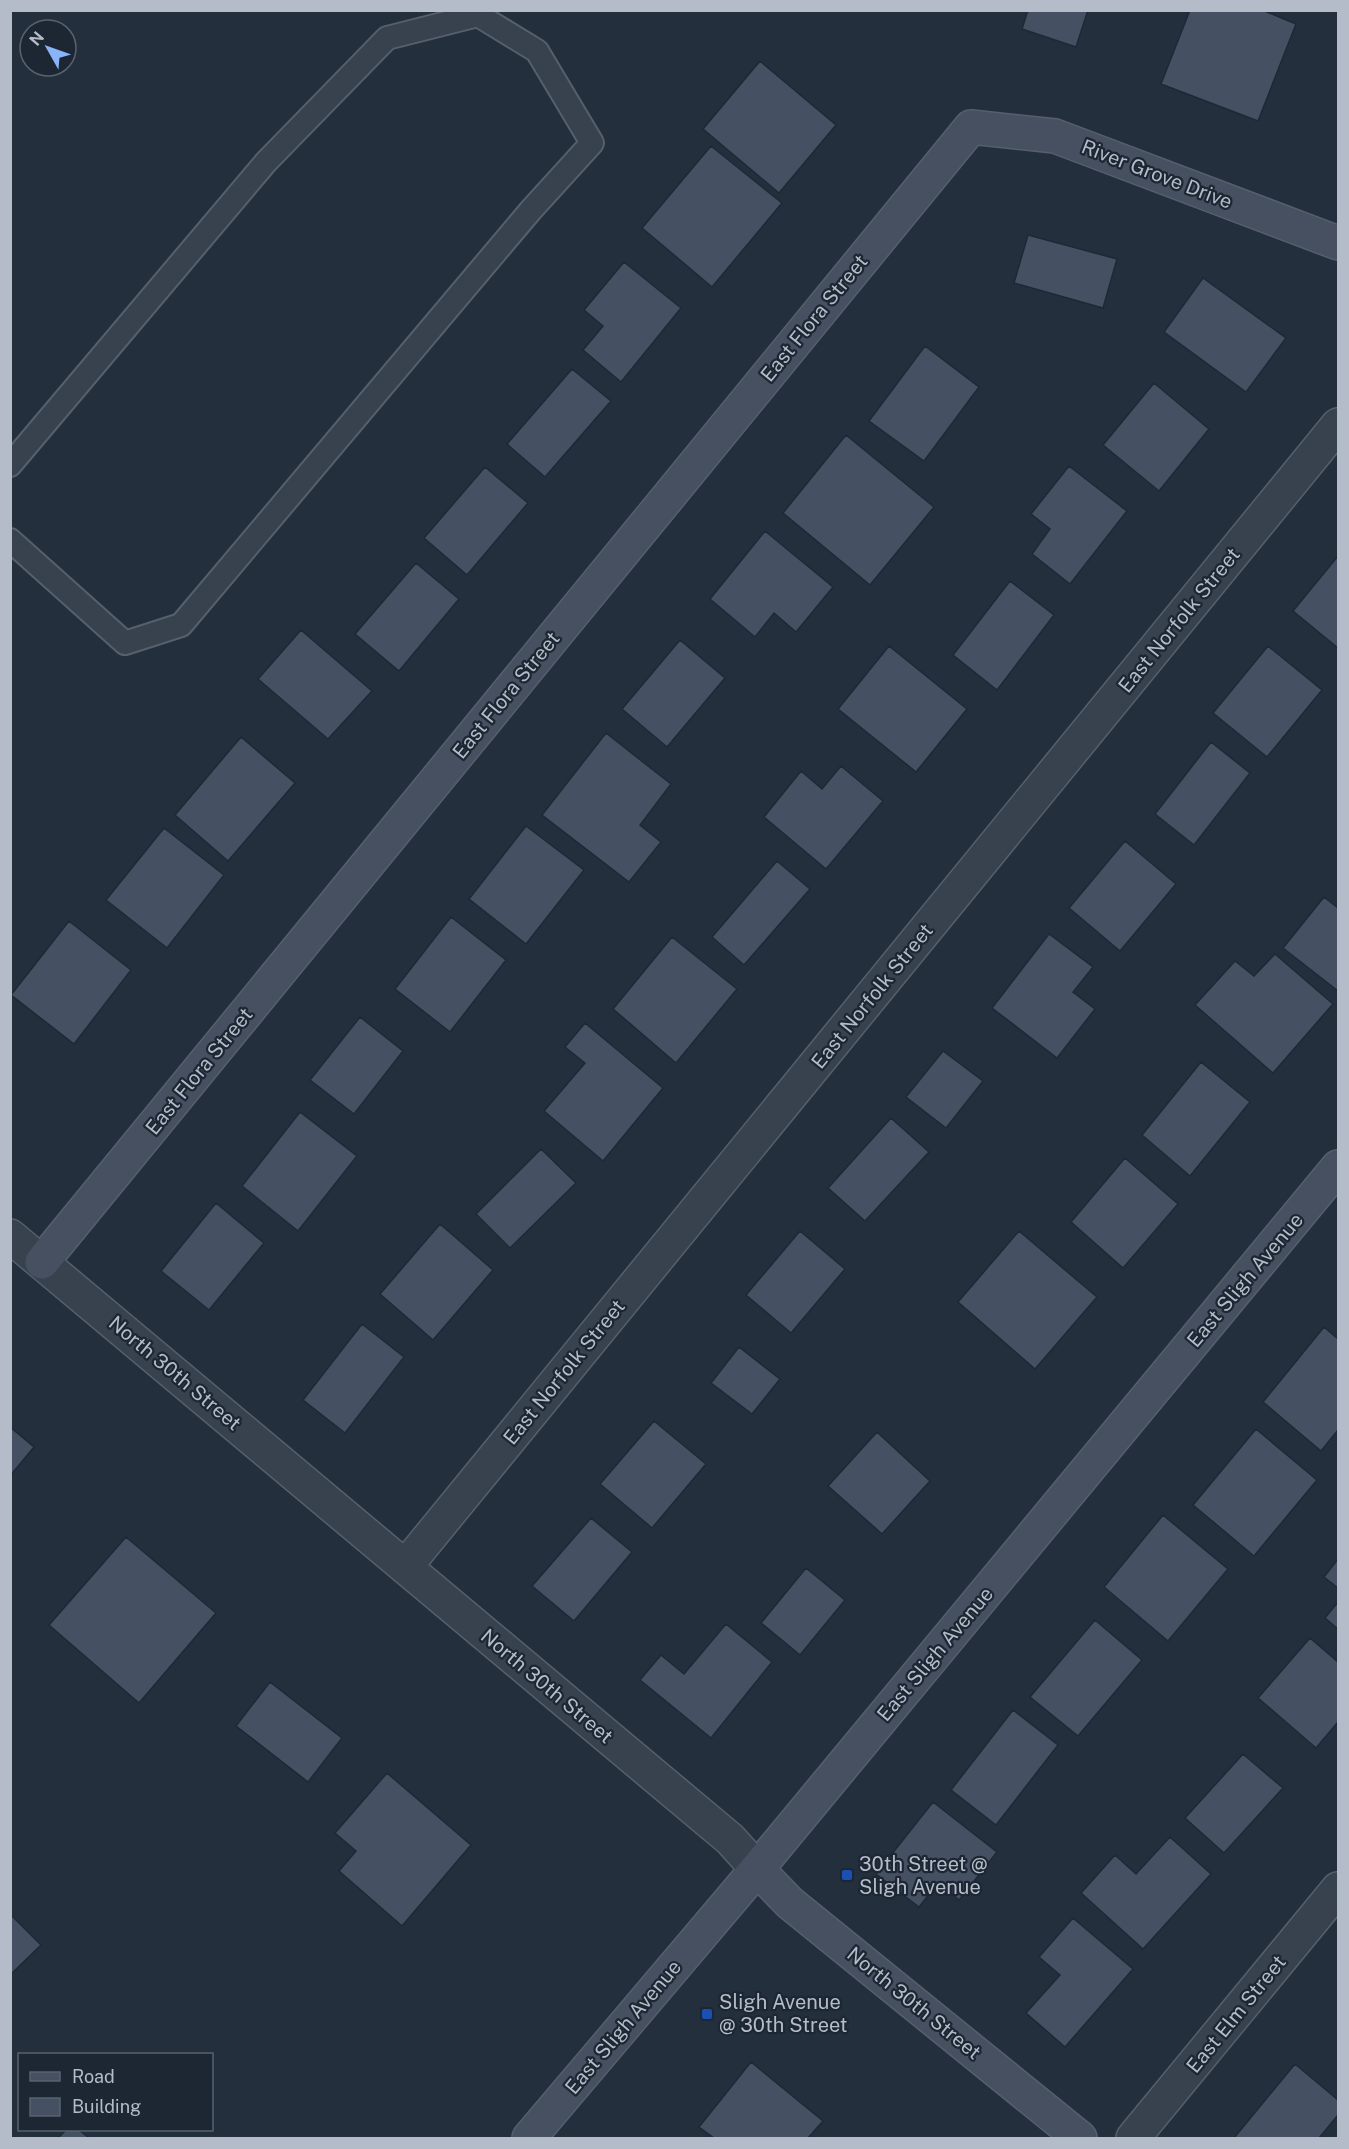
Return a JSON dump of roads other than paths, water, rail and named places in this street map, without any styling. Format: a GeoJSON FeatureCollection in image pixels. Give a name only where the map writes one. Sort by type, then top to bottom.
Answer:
{"type":"FeatureCollection","features":[{"type":"Feature","properties":{"kind":"street","name":"River Grove Drive"},"geometry":{"type":"LineString","coordinates":[[971,127],[1055,136],[1338,243]]}},
{"type":"Feature","properties":{"kind":"street","name":"East Flora Street"},"geometry":{"type":"LineString","coordinates":[[42,1262],[971,127]]}},
{"type":"Feature","properties":{"kind":"street","name":"East Norfolk Street"},"geometry":{"type":"LineString","coordinates":[[405,1567],[1338,425]]}},
{"type":"Feature","properties":{"kind":"street","name":"East Sligh Avenue"},"geometry":{"type":"LineString","coordinates":[[529,2139],[757,1869],[1338,1167]]}},
{"type":"Feature","properties":{"kind":"street","name":"North 30th Street"},"geometry":{"type":"LineString","coordinates":[[10,1236],[730,1839],[790,1903],[1080,2139]]}},
{"type":"Feature","properties":{"kind":"street","name":"East Elm Street"},"geometry":{"type":"LineString","coordinates":[[1133,2139],[1338,1889]]}},
{"type":"Feature","properties":{"kind":"lane"},"geometry":{"type":"LineString","coordinates":[[10,465],[266,162],[387,38],[478,15],[537,51],[592,143],[531,210],[181,625],[125,643],[10,540]]}},
{"type":"Feature","properties":{"kind":"place","name":"30th Street @ Sligh Avenue"},"geometry":{"type":"Point","coordinates":[847,1875]}},
{"type":"Feature","properties":{"kind":"place","name":"Sligh Avenue @ 30th Street"},"geometry":{"type":"Point","coordinates":[707,2014]}}]}
